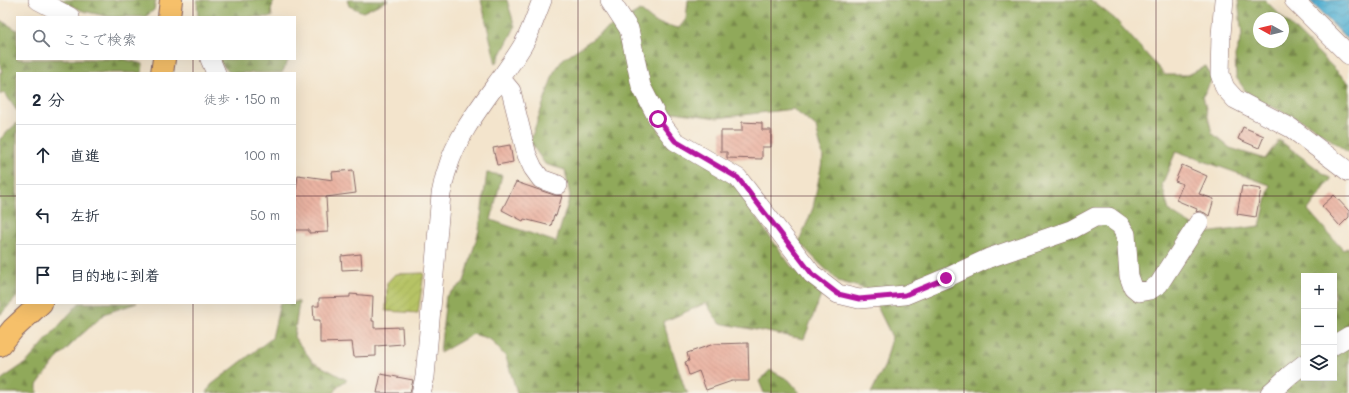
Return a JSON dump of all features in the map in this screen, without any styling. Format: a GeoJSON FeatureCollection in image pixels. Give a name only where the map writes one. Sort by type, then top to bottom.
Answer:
{"type":"FeatureCollection","features":[{"type":"Feature","properties":{"kind":"main road"},"geometry":{"type":"LineString","coordinates":[[169,16],[171,0]]}},
{"type":"Feature","properties":{"kind":"main road"},"geometry":{"type":"LineString","coordinates":[[162,72],[164,60]]}},
{"type":"Feature","properties":{"kind":"main road"},"geometry":{"type":"LineString","coordinates":[[0,345],[12,329],[40,304]]}},
{"type":"Feature","properties":{"kind":"street"},"geometry":{"type":"LineString","coordinates":[[38,0],[68,16]]}},
{"type":"Feature","properties":{"kind":"street"},"geometry":{"type":"LineString","coordinates":[[421,393],[425,376],[441,194],[447,169],[456,146],[470,123],[524,44],[542,0]]}},
{"type":"Feature","properties":{"kind":"street"},"geometry":{"type":"LineString","coordinates":[[610,0],[629,29],[641,86],[658,119],[675,141],[738,178],[812,274],[838,294],[859,299],[905,295],[989,258],[1071,230],[1094,217],[1109,217],[1120,225],[1126,234],[1129,276],[1133,288],[1139,292],[1150,290],[1159,284],[1199,222]]}},
{"type":"Feature","properties":{"kind":"street"},"geometry":{"type":"LineString","coordinates":[[1224,0],[1220,74],[1225,88],[1235,99],[1291,128],[1349,172]]}},
{"type":"Feature","properties":{"kind":"street"},"geometry":{"type":"LineString","coordinates":[[1294,0],[1349,55]]}},
{"type":"Feature","properties":{"kind":"street"},"geometry":{"type":"LineString","coordinates":[[210,60],[216,72]]}},
{"type":"Feature","properties":{"kind":"street"},"geometry":{"type":"LineString","coordinates":[[501,79],[511,91],[527,155],[533,168],[541,179],[558,185]]}},
{"type":"Feature","properties":{"kind":"street"},"geometry":{"type":"LineString","coordinates":[[1337,343],[1349,336]]}},
{"type":"Feature","properties":{"kind":"street"},"geometry":{"type":"LineString","coordinates":[[1270,393],[1290,374],[1301,366]]}},
{"type":"Feature","properties":{"kind":"green space"},"geometry":{"type":"Polygon","coordinates":[[[60,0],[156,0],[154,10],[146,16],[106,16],[83,11],[60,0]]]}},
{"type":"Feature","properties":{"kind":"green space"},"geometry":{"type":"Polygon","coordinates":[[[197,0],[274,0],[271,10],[272,16],[198,16],[197,0]]]}},
{"type":"Feature","properties":{"kind":"green space"},"geometry":{"type":"Polygon","coordinates":[[[347,0],[388,0],[363,12],[349,6],[347,0]]]}},
{"type":"Feature","properties":{"kind":"green space"},"geometry":{"type":"Polygon","coordinates":[[[481,0],[507,0],[515,27],[496,64],[481,0]]]}},
{"type":"Feature","properties":{"kind":"green space"},"geometry":{"type":"Polygon","coordinates":[[[688,0],[1091,0],[1115,19],[1165,75],[1188,75],[1206,66],[1212,79],[1203,96],[1212,133],[1230,148],[1265,159],[1279,140],[1331,179],[1308,210],[1343,250],[1349,247],[1349,393],[871,393],[885,365],[892,337],[869,290],[838,281],[799,242],[813,208],[823,157],[816,127],[793,109],[717,118],[674,112],[658,131],[731,179],[791,266],[822,293],[804,339],[719,323],[706,303],[663,322],[685,389],[688,393],[517,393],[506,357],[490,339],[473,334],[440,353],[446,296],[464,282],[479,230],[487,173],[502,175],[491,220],[556,242],[570,196],[565,170],[545,164],[530,142],[554,72],[563,59],[610,27],[640,10],[656,23],[679,28],[686,19],[688,0]],[[1176,151],[1162,185],[1169,211],[1205,233],[1260,226],[1270,185],[1176,151]]]}},
{"type":"Feature","properties":{"kind":"green space"},"geometry":{"type":"Polygon","coordinates":[[[1238,0],[1265,0],[1277,12],[1253,12],[1253,48],[1289,48],[1289,24],[1349,83],[1349,153],[1309,124],[1262,102],[1247,93],[1236,77],[1235,56],[1242,35],[1238,0]]]}},
{"type":"Feature","properties":{"kind":"green space"},"geometry":{"type":"Polygon","coordinates":[[[0,20],[16,29],[16,60],[127,60],[143,64],[142,72],[16,72],[16,110],[4,92],[0,95],[0,72],[2,73],[0,64],[0,20]]]}},
{"type":"Feature","properties":{"kind":"green space"},"geometry":{"type":"Polygon","coordinates":[[[218,60],[288,60],[282,72],[230,72],[218,60]]]}},
{"type":"Feature","properties":{"kind":"green space"},"geometry":{"type":"Polygon","coordinates":[[[16,124],[16,298],[0,315],[0,139],[16,124]]]}},
{"type":"Feature","properties":{"kind":"green space"},"geometry":{"type":"Polygon","coordinates":[[[424,273],[418,313],[386,311],[387,283],[395,274],[424,273]]]}},
{"type":"Feature","properties":{"kind":"green space"},"geometry":{"type":"Polygon","coordinates":[[[296,301],[299,302],[294,337],[313,362],[347,380],[339,385],[334,393],[207,393],[211,385],[272,338],[280,304],[296,304],[296,301]]]}},
{"type":"Feature","properties":{"kind":"green space"},"geometry":{"type":"Polygon","coordinates":[[[78,304],[134,304],[106,313],[80,336],[55,361],[37,385],[37,393],[0,393],[0,382],[2,379],[27,362],[78,304]]]}},
{"type":"Feature","properties":{"kind":"green space"},"geometry":{"type":"Polygon","coordinates":[[[770,370],[789,380],[800,393],[764,393],[759,381],[770,370]]]}},
{"type":"Feature","properties":{"kind":"water"},"geometry":{"type":"Polygon","coordinates":[[[1309,0],[1349,0],[1349,41],[1309,0]]]}},
{"type":"Feature","properties":{"kind":"building"},"geometry":{"type":"Polygon","coordinates":[[[742,122],[762,123],[762,130],[771,130],[771,147],[762,147],[762,159],[727,158],[727,152],[721,152],[721,131],[742,131],[742,122]]]}},
{"type":"Feature","properties":{"kind":"building"},"geometry":{"type":"Polygon","coordinates":[[[1243,127],[1264,136],[1259,148],[1238,139],[1243,127]]]}},
{"type":"Feature","properties":{"kind":"building"},"geometry":{"type":"Polygon","coordinates":[[[510,145],[513,162],[497,165],[493,148],[510,145]]]}},
{"type":"Feature","properties":{"kind":"building"},"geometry":{"type":"Polygon","coordinates":[[[1182,165],[1207,176],[1199,194],[1214,199],[1209,216],[1200,211],[1196,212],[1197,209],[1176,200],[1183,184],[1175,181],[1182,165]]]}},
{"type":"Feature","properties":{"kind":"building"},"geometry":{"type":"Polygon","coordinates":[[[353,170],[356,193],[326,197],[328,232],[309,233],[309,230],[296,230],[296,192],[298,175],[333,180],[332,172],[353,170]]]}},
{"type":"Feature","properties":{"kind":"building"},"geometry":{"type":"Polygon","coordinates":[[[516,182],[554,195],[562,196],[556,216],[554,215],[551,226],[524,219],[523,221],[502,210],[516,182]]]}},
{"type":"Feature","properties":{"kind":"building"},"geometry":{"type":"Polygon","coordinates":[[[1242,186],[1261,189],[1256,217],[1237,214],[1242,186]]]}},
{"type":"Feature","properties":{"kind":"building"},"geometry":{"type":"Polygon","coordinates":[[[1334,195],[1349,211],[1349,217],[1340,226],[1322,206],[1334,195]]]}},
{"type":"Feature","properties":{"kind":"building"},"geometry":{"type":"Polygon","coordinates":[[[361,254],[362,269],[342,270],[341,256],[361,254]]]}},
{"type":"Feature","properties":{"kind":"building"},"geometry":{"type":"Polygon","coordinates":[[[350,294],[373,296],[372,321],[374,321],[374,328],[402,327],[403,344],[376,346],[376,356],[354,357],[352,342],[320,343],[320,320],[314,320],[313,306],[319,306],[319,298],[350,297],[350,294]]]}},
{"type":"Feature","properties":{"kind":"building"},"geometry":{"type":"Polygon","coordinates":[[[748,343],[749,381],[732,381],[706,390],[699,371],[689,375],[685,362],[689,361],[687,353],[714,344],[748,343]]]}},
{"type":"Feature","properties":{"kind":"building"},"geometry":{"type":"Polygon","coordinates":[[[381,374],[413,380],[410,393],[377,393],[381,374]]]}},
{"type":"Feature","properties":{"kind":"route"},"geometry":{"type":"LineString","coordinates":[[658,119],[675,141],[738,178],[812,274],[838,294],[859,299],[905,295],[946,278]]}}]}
